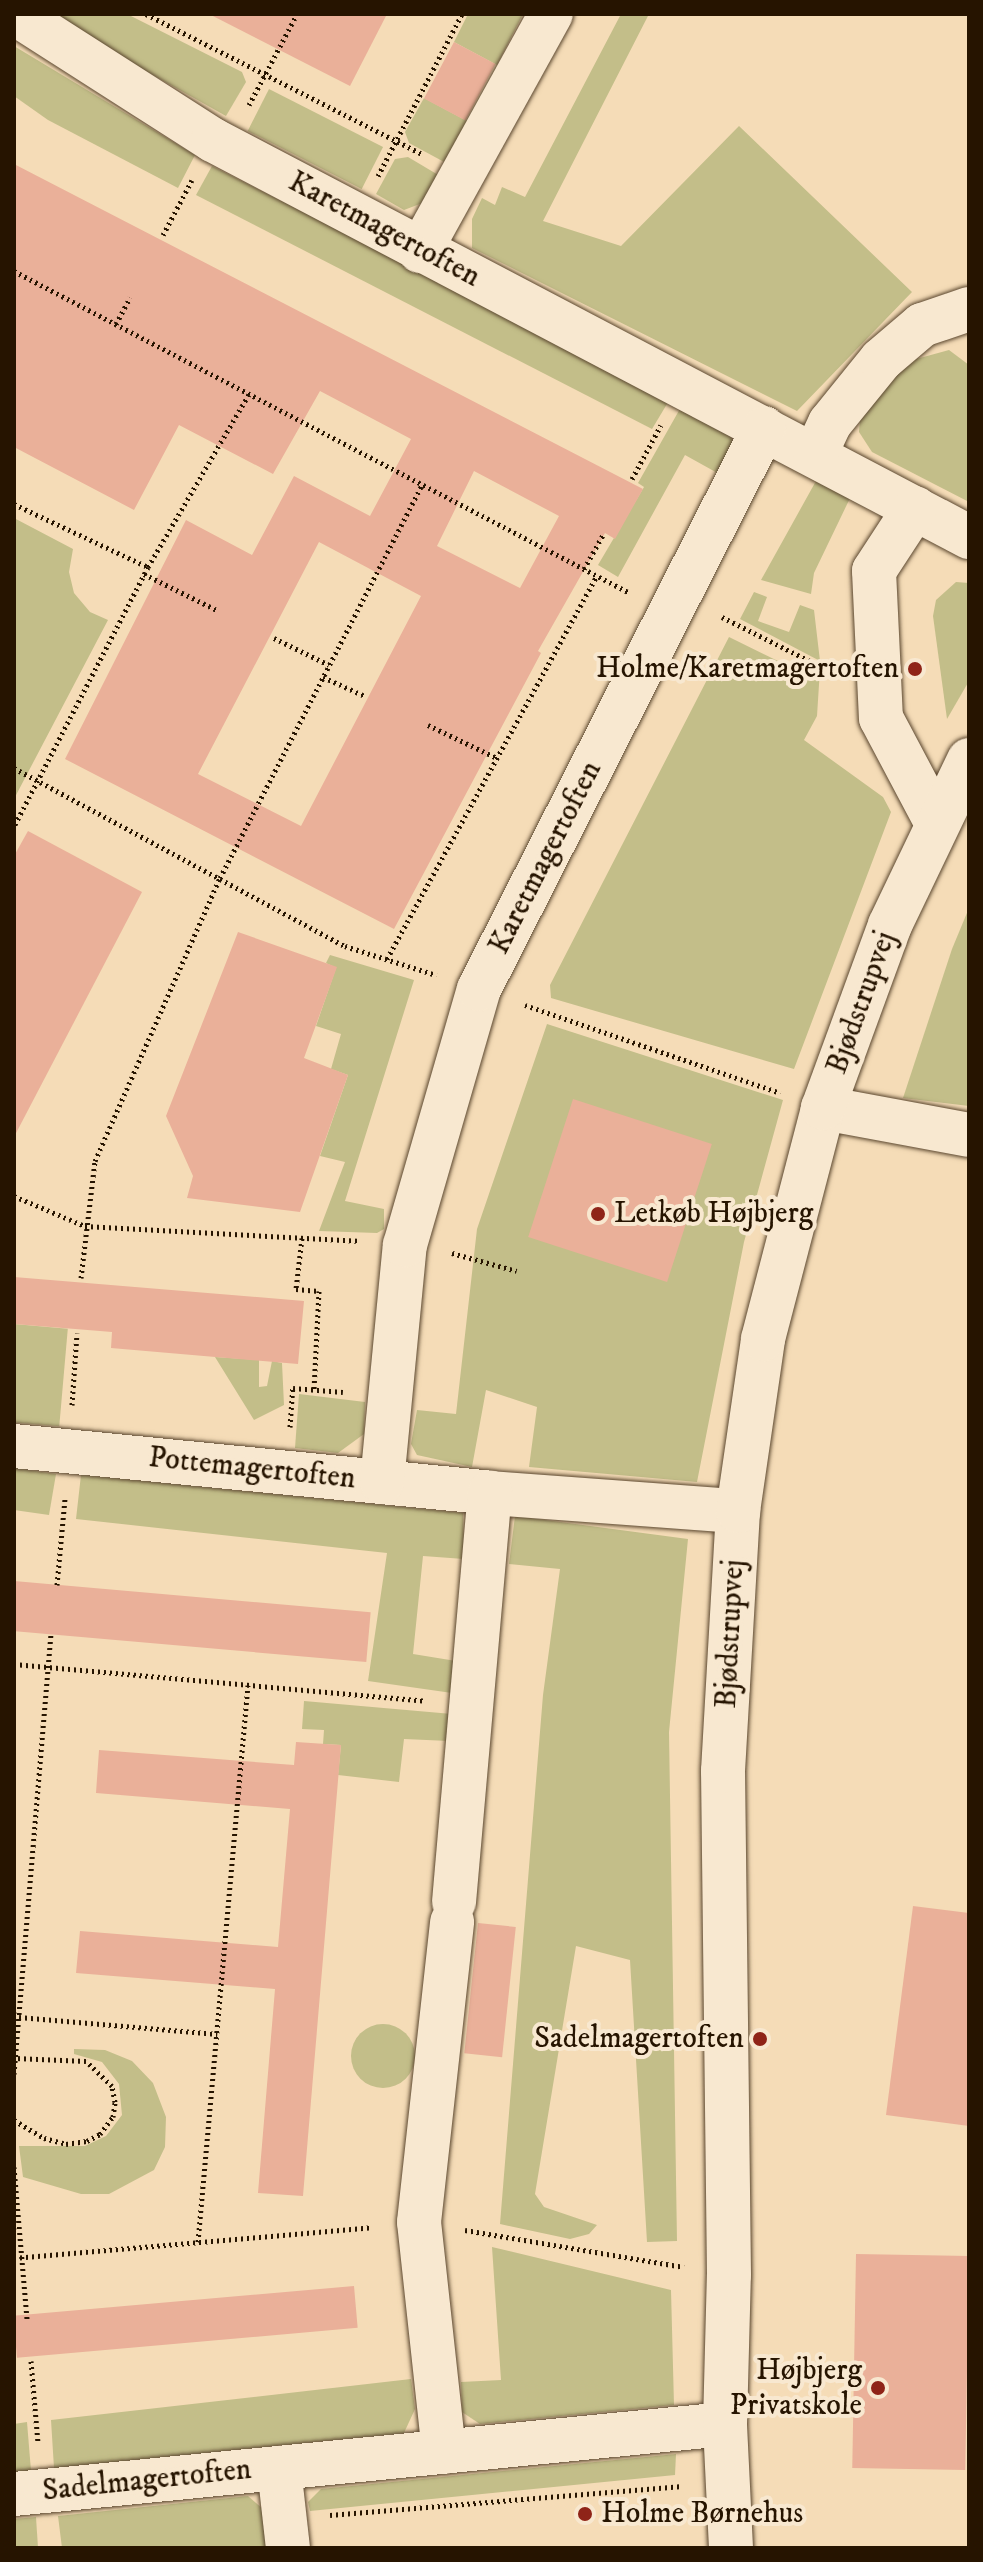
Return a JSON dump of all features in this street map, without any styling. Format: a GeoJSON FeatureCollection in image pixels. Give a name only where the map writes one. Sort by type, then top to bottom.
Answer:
{"type":"FeatureCollection","features":[{"type":"Feature","properties":{"kind":"street","name":"Karetmagertoften"},"geometry":{"type":"LineString","coordinates":[[16,14],[220,143],[420,251],[969,537]]}},
{"type":"Feature","properties":{"kind":"street"},"geometry":{"type":"LineString","coordinates":[[420,251],[551,14]]}},
{"type":"Feature","properties":{"kind":"street"},"geometry":{"type":"LineString","coordinates":[[815,455],[830,423],[881,360],[922,325],[969,309]]}},
{"type":"Feature","properties":{"kind":"street","name":"Karetmagertoften"},"geometry":{"type":"LineString","coordinates":[[382,1482],[405,1245],[479,989],[764,428]]}},
{"type":"Feature","properties":{"kind":"street"},"geometry":{"type":"LineString","coordinates":[[915,508],[874,571],[880,709],[936,822]]}},
{"type":"Feature","properties":{"kind":"street","name":"Bjødstrupvej"},"geometry":{"type":"LineString","coordinates":[[731,2548],[725,2424],[729,2259],[723,1771],[738,1511],[763,1339],[823,1108],[890,925],[936,822],[969,760]]}},
{"type":"Feature","properties":{"kind":"street"},"geometry":{"type":"LineString","coordinates":[[823,1108],[969,1135]]}},
{"type":"Feature","properties":{"kind":"street","name":"Pottemagertoften"},"geometry":{"type":"LineString","coordinates":[[14,1446],[490,1493],[738,1511]]}},
{"type":"Feature","properties":{"kind":"street"},"geometry":{"type":"LineString","coordinates":[[444,2452],[419,2222],[474,1706],[490,1493]]}},
{"type":"Feature","properties":{"kind":"street","name":"Sadelmagertoften"},"geometry":{"type":"LineString","coordinates":[[14,2494],[725,2424]]}},
{"type":"Feature","properties":{"kind":"street","name":"Sadelmagertoften"},"geometry":{"type":"LineString","coordinates":[[279,2468],[288,2548]]}},
{"type":"Feature","properties":{"kind":"path"},"geometry":{"type":"LineString","coordinates":[[146,14],[462,174]]}},
{"type":"Feature","properties":{"kind":"path"},"geometry":{"type":"LineString","coordinates":[[163,235],[264,76],[297,14]]}},
{"type":"Feature","properties":{"kind":"path"},"geometry":{"type":"LineString","coordinates":[[357,217],[462,14]]}},
{"type":"Feature","properties":{"kind":"path"},"geometry":{"type":"LineString","coordinates":[[14,271],[597,576],[675,605],[828,670]]}},
{"type":"Feature","properties":{"kind":"path"},"geometry":{"type":"LineString","coordinates":[[116,324],[130,298]]}},
{"type":"Feature","properties":{"kind":"path"},"geometry":{"type":"LineString","coordinates":[[632,479],[682,386]]}},
{"type":"Feature","properties":{"kind":"path"},"geometry":{"type":"LineString","coordinates":[[14,827],[144,574],[249,394]]}},
{"type":"Feature","properties":{"kind":"path"},"geometry":{"type":"LineString","coordinates":[[81,1278],[95,1161],[220,878],[422,485]]}},
{"type":"Feature","properties":{"kind":"path"},"geometry":{"type":"LineString","coordinates":[[14,504],[148,567]]}},
{"type":"Feature","properties":{"kind":"path"},"geometry":{"type":"LineString","coordinates":[[584,569],[604,533]]}},
{"type":"Feature","properties":{"kind":"path"},"geometry":{"type":"LineString","coordinates":[[144,574],[217,610]]}},
{"type":"Feature","properties":{"kind":"path"},"geometry":{"type":"LineString","coordinates":[[387,959],[597,576]]}},
{"type":"Feature","properties":{"kind":"path"},"geometry":{"type":"LineString","coordinates":[[274,638],[329,665]]}},
{"type":"Feature","properties":{"kind":"path"},"geometry":{"type":"LineString","coordinates":[[323,677],[365,696]]}},
{"type":"Feature","properties":{"kind":"path"},"geometry":{"type":"LineString","coordinates":[[428,725],[497,758]]}},
{"type":"Feature","properties":{"kind":"path"},"geometry":{"type":"LineString","coordinates":[[14,768],[345,946],[823,1108]]}},
{"type":"Feature","properties":{"kind":"path"},"geometry":{"type":"LineString","coordinates":[[14,1196],[85,1226],[370,1242]]}},
{"type":"Feature","properties":{"kind":"path"},"geometry":{"type":"LineString","coordinates":[[302,1238],[296,1289],[319,1291],[314,1390]]}},
{"type":"Feature","properties":{"kind":"path"},"geometry":{"type":"LineString","coordinates":[[438,1250],[495,1261],[517,1271]]}},
{"type":"Feature","properties":{"kind":"path"},"geometry":{"type":"LineString","coordinates":[[72,1416],[77,1333]]}},
{"type":"Feature","properties":{"kind":"path"},"geometry":{"type":"LineString","coordinates":[[57,1585],[66,1486]]}},
{"type":"Feature","properties":{"kind":"path"},"geometry":{"type":"LineString","coordinates":[[14,2074],[51,1634]]}},
{"type":"Feature","properties":{"kind":"path"},"geometry":{"type":"LineString","coordinates":[[14,1664],[474,1706]]}},
{"type":"Feature","properties":{"kind":"path"},"geometry":{"type":"LineString","coordinates":[[198,2242],[248,1685]]}},
{"type":"Feature","properties":{"kind":"path"},"geometry":{"type":"LineString","coordinates":[[19,2017],[217,2034]]}},
{"type":"Feature","properties":{"kind":"path"},"geometry":{"type":"LineString","coordinates":[[14,2120],[44,2138],[66,2144],[87,2141],[107,2125],[115,2102],[112,2086],[86,2061],[15,2058]]}},
{"type":"Feature","properties":{"kind":"path"},"geometry":{"type":"LineString","coordinates":[[14,2167],[27,2319]]}},
{"type":"Feature","properties":{"kind":"path"},"geometry":{"type":"LineString","coordinates":[[331,2526],[330,2515],[728,2482]]}},
{"type":"Feature","properties":{"kind":"shaded area"},"geometry":{"type":"Polygon","coordinates":[[[44,14],[127,14],[242,72],[246,82],[226,116],[44,14]]]}},
{"type":"Feature","properties":{"kind":"shaded area"},"geometry":{"type":"Polygon","coordinates":[[[468,14],[523,14],[497,65],[454,42],[468,14]]]}},
{"type":"Feature","properties":{"kind":"shaded area"},"geometry":{"type":"Polygon","coordinates":[[[621,14],[649,14],[543,221],[621,246],[739,126],[912,292],[797,411],[472,248],[472,219],[482,198],[495,205],[502,187],[525,197],[621,14]]]}},
{"type":"Feature","properties":{"kind":"shaded area"},"geometry":{"type":"Polygon","coordinates":[[[14,46],[195,155],[178,188],[48,120],[14,96],[14,46]]]}},
{"type":"Feature","properties":{"kind":"shaded area"},"geometry":{"type":"Polygon","coordinates":[[[269,89],[383,147],[362,189],[248,131],[269,89]]]}},
{"type":"Feature","properties":{"kind":"shaded area"},"geometry":{"type":"Polygon","coordinates":[[[424,98],[467,121],[446,163],[409,143],[405,132],[424,98]]]}},
{"type":"Feature","properties":{"kind":"shaded area"},"geometry":{"type":"Polygon","coordinates":[[[408,157],[440,176],[425,202],[404,210],[376,194],[395,159],[408,157]]]}},
{"type":"Feature","properties":{"kind":"shaded area"},"geometry":{"type":"Polygon","coordinates":[[[212,166],[670,399],[652,429],[196,195],[212,166]]]}},
{"type":"Feature","properties":{"kind":"shaded area"},"geometry":{"type":"Polygon","coordinates":[[[949,350],[969,365],[969,502],[872,452],[859,432],[860,420],[909,361],[949,350]]]}},
{"type":"Feature","properties":{"kind":"shaded area"},"geometry":{"type":"Polygon","coordinates":[[[681,407],[730,435],[734,446],[721,475],[685,455],[618,577],[598,565],[644,487],[638,483],[681,407]]]}},
{"type":"Feature","properties":{"kind":"shaded area"},"geometry":{"type":"Polygon","coordinates":[[[816,481],[852,494],[814,573],[811,594],[761,580],[816,481]]]}},
{"type":"Feature","properties":{"kind":"shaded area"},"geometry":{"type":"Polygon","coordinates":[[[14,518],[73,549],[69,572],[74,593],[90,612],[108,620],[14,799],[14,518]]]}},
{"type":"Feature","properties":{"kind":"shaded area"},"geometry":{"type":"Polygon","coordinates":[[[956,582],[969,583],[969,681],[947,719],[933,616],[936,600],[956,582]]]}},
{"type":"Feature","properties":{"kind":"shaded area"},"geometry":{"type":"Polygon","coordinates":[[[754,592],[767,597],[758,621],[789,632],[800,605],[814,610],[820,661],[740,619],[754,592]]]}},
{"type":"Feature","properties":{"kind":"shaded area"},"geometry":{"type":"Polygon","coordinates":[[[729,637],[780,662],[820,669],[817,716],[804,740],[883,797],[891,812],[794,1069],[551,998],[550,985],[729,637]]]}},
{"type":"Feature","properties":{"kind":"shaded area"},"geometry":{"type":"Polygon","coordinates":[[[969,908],[969,1106],[903,1098],[952,949],[969,908]]]}},
{"type":"Feature","properties":{"kind":"shaded area"},"geometry":{"type":"Polygon","coordinates":[[[330,955],[414,980],[345,1201],[384,1209],[384,1229],[377,1233],[319,1231],[345,1162],[320,1156],[348,1075],[331,1069],[341,1034],[316,1026],[336,968],[326,963],[330,955]]]}},
{"type":"Feature","properties":{"kind":"shaded area"},"geometry":{"type":"Polygon","coordinates":[[[547,1024],[783,1100],[744,1242],[697,1482],[529,1467],[537,1407],[486,1390],[472,1467],[417,1455],[411,1444],[417,1410],[456,1414],[477,1229],[547,1024]]]}},
{"type":"Feature","properties":{"kind":"shaded area"},"geometry":{"type":"Polygon","coordinates":[[[14,1324],[68,1329],[59,1426],[14,1422],[14,1324]]]}},
{"type":"Feature","properties":{"kind":"shaded area"},"geometry":{"type":"Polygon","coordinates":[[[215,1357],[259,1360],[259,1387],[267,1386],[272,1361],[282,1363],[284,1405],[254,1420],[215,1357]]]}},
{"type":"Feature","properties":{"kind":"shaded area"},"geometry":{"type":"Polygon","coordinates":[[[299,1394],[365,1402],[364,1434],[338,1453],[295,1448],[299,1394]]]}},
{"type":"Feature","properties":{"kind":"shaded area"},"geometry":{"type":"Polygon","coordinates":[[[14,1468],[56,1474],[49,1515],[14,1510],[14,1468]]]}},
{"type":"Feature","properties":{"kind":"shaded area"},"geometry":{"type":"Polygon","coordinates":[[[81,1475],[463,1513],[464,1559],[423,1556],[413,1654],[456,1661],[452,1693],[368,1681],[387,1553],[76,1519],[81,1475]]]}},
{"type":"Feature","properties":{"kind":"shaded area"},"geometry":{"type":"Polygon","coordinates":[[[515,1516],[688,1539],[669,1732],[677,2241],[647,2242],[630,1960],[576,1946],[535,2194],[544,2207],[597,2225],[589,2234],[570,2239],[500,2224],[543,1695],[560,1569],[509,1564],[515,1516]]]}},
{"type":"Feature","properties":{"kind":"shaded area"},"geometry":{"type":"Polygon","coordinates":[[[304,1701],[452,1714],[449,1741],[404,1739],[399,1782],[338,1775],[341,1745],[323,1744],[324,1730],[302,1729],[304,1701]]]}},
{"type":"Feature","properties":{"kind":"shaded area"},"geometry":{"type":"Polygon","coordinates":[[[383,2024],[406,2033],[415,2056],[406,2079],[383,2088],[360,2079],[351,2056],[360,2033],[383,2024]]]}},
{"type":"Feature","properties":{"kind":"shaded area"},"geometry":{"type":"Polygon","coordinates":[[[74,2049],[105,2050],[132,2061],[153,2083],[166,2117],[165,2147],[154,2170],[109,2194],[81,2194],[23,2177],[19,2146],[85,2146],[106,2136],[122,2115],[119,2084],[102,2062],[74,2054],[74,2049]]]}},
{"type":"Feature","properties":{"kind":"shaded area"},"geometry":{"type":"Polygon","coordinates":[[[492,2247],[671,2290],[674,2405],[480,2424],[462,2412],[461,2382],[501,2380],[492,2247]]]}},
{"type":"Feature","properties":{"kind":"shaded area"},"geometry":{"type":"Polygon","coordinates":[[[411,2379],[415,2409],[404,2433],[54,2468],[51,2420],[411,2379]]]}},
{"type":"Feature","properties":{"kind":"shaded area"},"geometry":{"type":"Polygon","coordinates":[[[27,2422],[31,2471],[14,2472],[14,2424],[27,2422]]]}},
{"type":"Feature","properties":{"kind":"shaded area"},"geometry":{"type":"Polygon","coordinates":[[[676,2454],[675,2475],[310,2511],[308,2502],[321,2489],[676,2454]]]}},
{"type":"Feature","properties":{"kind":"shaded area"},"geometry":{"type":"Polygon","coordinates":[[[248,2496],[263,2509],[267,2548],[62,2548],[58,2516],[248,2496]]]}},
{"type":"Feature","properties":{"kind":"shaded area"},"geometry":{"type":"Polygon","coordinates":[[[36,2517],[38,2548],[14,2548],[14,2519],[36,2517]]]}},
{"type":"Feature","properties":{"kind":"building"},"geometry":{"type":"Polygon","coordinates":[[[209,14],[387,14],[350,86],[209,14]]]}},
{"type":"Feature","properties":{"kind":"building"},"geometry":{"type":"Polygon","coordinates":[[[454,42],[495,64],[465,121],[424,99],[454,42]]]}},
{"type":"Feature","properties":{"kind":"building"},"geometry":{"type":"Polygon","coordinates":[[[14,164],[643,489],[615,539],[605,533],[538,651],[541,653],[394,929],[65,759],[186,520],[252,555],[294,476],[370,516],[411,439],[320,391],[273,474],[179,425],[134,510],[14,447],[14,164]],[[474,471],[437,546],[520,588],[559,516],[474,471]],[[319,542],[198,774],[301,826],[421,596],[319,542]]]}},
{"type":"Feature","properties":{"kind":"building"},"geometry":{"type":"Polygon","coordinates":[[[28,831],[142,892],[14,1137],[14,856],[28,831]]]}},
{"type":"Feature","properties":{"kind":"building"},"geometry":{"type":"Polygon","coordinates":[[[238,932],[337,967],[304,1058],[348,1075],[300,1212],[187,1198],[193,1176],[166,1116],[238,932]]]}},
{"type":"Feature","properties":{"kind":"building"},"geometry":{"type":"Polygon","coordinates":[[[573,1099],[712,1144],[667,1282],[528,1237],[573,1099]]]}},
{"type":"Feature","properties":{"kind":"building"},"geometry":{"type":"Polygon","coordinates":[[[14,1277],[304,1301],[298,1364],[111,1348],[112,1332],[14,1324],[14,1277]]]}},
{"type":"Feature","properties":{"kind":"building"},"geometry":{"type":"Polygon","coordinates":[[[14,1581],[371,1612],[366,1662],[14,1631],[14,1581]]]}},
{"type":"Feature","properties":{"kind":"building"},"geometry":{"type":"Polygon","coordinates":[[[296,1742],[341,1745],[303,2196],[258,2193],[275,1989],[76,1973],[80,1931],[278,1947],[290,1809],[96,1793],[99,1750],[294,1765],[296,1742]]]}},
{"type":"Feature","properties":{"kind":"building"},"geometry":{"type":"Polygon","coordinates":[[[913,1906],[969,1913],[969,2126],[886,2115],[913,1906]]]}},
{"type":"Feature","properties":{"kind":"building"},"geometry":{"type":"Polygon","coordinates":[[[478,1923],[516,1927],[502,2057],[464,2053],[478,1923]]]}},
{"type":"Feature","properties":{"kind":"building"},"geometry":{"type":"Polygon","coordinates":[[[856,2254],[969,2256],[965,2470],[852,2468],[856,2254]]]}},
{"type":"Feature","properties":{"kind":"building"},"geometry":{"type":"Polygon","coordinates":[[[354,2286],[358,2328],[17,2358],[14,2316],[354,2286]]]}},
{"type":"Feature","properties":{"kind":"place","name":"Holme/Karetmagertoften"},"geometry":{"type":"Point","coordinates":[915,669]}},
{"type":"Feature","properties":{"kind":"place","name":"Letkøb Højbjerg"},"geometry":{"type":"Point","coordinates":[598,1214]}},
{"type":"Feature","properties":{"kind":"place","name":"Sadelmagertoften"},"geometry":{"type":"Point","coordinates":[760,2039]}},
{"type":"Feature","properties":{"kind":"place","name":"Højbjerg Privatskole"},"geometry":{"type":"Point","coordinates":[878,2388]}},
{"type":"Feature","properties":{"kind":"place","name":"Holme Børnehus"},"geometry":{"type":"Point","coordinates":[585,2514]}}]}
